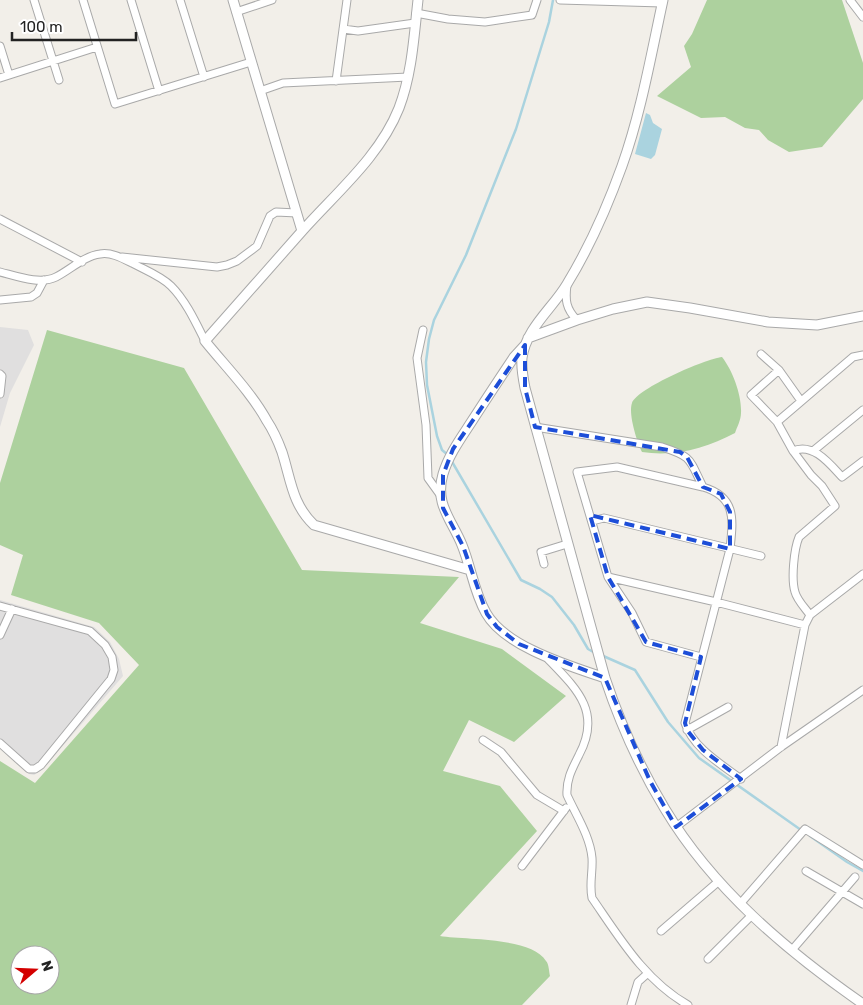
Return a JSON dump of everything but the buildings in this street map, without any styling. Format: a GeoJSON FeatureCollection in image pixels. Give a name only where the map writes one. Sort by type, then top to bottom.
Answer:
{"type":"FeatureCollection","features":[{"type":"Feature","properties":{"kind":"street"},"geometry":{"type":"LineString","coordinates":[[34,0],[58,80]]}},
{"type":"Feature","properties":{"kind":"street"},"geometry":{"type":"LineString","coordinates":[[83,0],[114,104],[252,62]]}},
{"type":"Feature","properties":{"kind":"street"},"geometry":{"type":"LineString","coordinates":[[131,0],[159,91]]}},
{"type":"Feature","properties":{"kind":"street"},"geometry":{"type":"LineString","coordinates":[[180,0],[204,77]]}},
{"type":"Feature","properties":{"kind":"street"},"geometry":{"type":"LineString","coordinates":[[233,0],[302,230]]}},
{"type":"Feature","properties":{"kind":"street"},"geometry":{"type":"LineString","coordinates":[[236,12],[272,0]]}},
{"type":"Feature","properties":{"kind":"street"},"geometry":{"type":"LineString","coordinates":[[336,80],[347,0]]}},
{"type":"Feature","properties":{"kind":"street"},"geometry":{"type":"LineString","coordinates":[[205,341],[376,149],[389,129],[399,108],[408,77],[418,0]]}},
{"type":"Feature","properties":{"kind":"street"},"geometry":{"type":"LineString","coordinates":[[416,13],[448,19],[486,22],[532,15],[537,0]]}},
{"type":"Feature","properties":{"kind":"street"},"geometry":{"type":"LineString","coordinates":[[560,0],[663,2],[637,115],[622,167],[593,236],[567,285],[514,357],[453,449],[442,475],[440,496],[443,508],[462,546],[486,614],[497,627],[519,644],[605,678]]}},
{"type":"Feature","properties":{"kind":"street"},"geometry":{"type":"LineString","coordinates":[[850,0],[863,17]]}},
{"type":"Feature","properties":{"kind":"street"},"geometry":{"type":"LineString","coordinates":[[343,30],[358,31],[415,23]]}},
{"type":"Feature","properties":{"kind":"street"},"geometry":{"type":"LineString","coordinates":[[0,46],[9,75]]}},
{"type":"Feature","properties":{"kind":"street"},"geometry":{"type":"LineString","coordinates":[[0,78],[98,47]]}},
{"type":"Feature","properties":{"kind":"street"},"geometry":{"type":"LineString","coordinates":[[260,91],[284,83],[408,77]]}},
{"type":"Feature","properties":{"kind":"street"},"geometry":{"type":"LineString","coordinates":[[0,272],[30,279],[44,280],[54,278],[93,255],[102,253],[217,267],[227,266],[248,254],[257,246],[270,216],[276,212],[297,213]]}},
{"type":"Feature","properties":{"kind":"street"},"geometry":{"type":"LineString","coordinates":[[0,219],[82,262]]}},
{"type":"Feature","properties":{"kind":"street"},"geometry":{"type":"LineString","coordinates":[[119,256],[171,286],[195,320],[205,341],[266,419],[282,451],[298,505],[314,525],[470,570]]}},
{"type":"Feature","properties":{"kind":"street"},"geometry":{"type":"LineString","coordinates":[[0,300],[31,297],[37,293],[44,280]]}},
{"type":"Feature","properties":{"kind":"street"},"geometry":{"type":"LineString","coordinates":[[567,285],[566,305],[570,313],[577,320]]}},
{"type":"Feature","properties":{"kind":"street"},"geometry":{"type":"LineString","coordinates":[[526,342],[577,320],[613,309],[647,302],[778,323],[817,325],[863,316]]}},
{"type":"Feature","properties":{"kind":"street"},"geometry":{"type":"LineString","coordinates":[[424,330],[417,358],[426,425],[428,478],[440,496]]}},
{"type":"Feature","properties":{"kind":"street"},"geometry":{"type":"LineString","coordinates":[[526,342],[522,358],[523,379],[599,659],[614,704],[650,781],[676,826],[740,904],[792,950],[862,1004]]}},
{"type":"Feature","properties":{"kind":"street"},"geometry":{"type":"LineString","coordinates":[[762,354],[779,370],[801,402]]}},
{"type":"Feature","properties":{"kind":"street"},"geometry":{"type":"LineString","coordinates":[[777,422],[853,357],[863,355]]}},
{"type":"Feature","properties":{"kind":"street"},"geometry":{"type":"LineString","coordinates":[[779,370],[751,395],[777,422],[793,450],[811,475],[822,486],[834,506],[799,537],[796,543],[795,593],[810,615]]}},
{"type":"Feature","properties":{"kind":"street"},"geometry":{"type":"LineString","coordinates":[[0,374],[2,376],[0,394]]}},
{"type":"Feature","properties":{"kind":"street"},"geometry":{"type":"LineString","coordinates":[[813,451],[863,410]]}},
{"type":"Feature","properties":{"kind":"street"},"geometry":{"type":"LineString","coordinates":[[535,427],[653,445],[680,452],[688,457],[703,486]]}},
{"type":"Feature","properties":{"kind":"street"},"geometry":{"type":"LineString","coordinates":[[793,450],[801,448],[813,451],[842,477],[863,461]]}},
{"type":"Feature","properties":{"kind":"street"},"geometry":{"type":"LineString","coordinates":[[701,658],[646,642],[632,613],[608,577],[577,472],[617,467],[703,486],[716,490],[726,500],[732,526],[730,549],[685,723],[687,730],[703,750],[741,779]]}},
{"type":"Feature","properties":{"kind":"street"},"geometry":{"type":"LineString","coordinates":[[592,521],[604,518],[761,556]]}},
{"type":"Feature","properties":{"kind":"street"},"geometry":{"type":"LineString","coordinates":[[544,564],[541,552],[567,544]]}},
{"type":"Feature","properties":{"kind":"street"},"geometry":{"type":"LineString","coordinates":[[781,747],[805,625],[810,615],[863,574]]}},
{"type":"Feature","properties":{"kind":"street"},"geometry":{"type":"LineString","coordinates":[[608,577],[805,625]]}},
{"type":"Feature","properties":{"kind":"street"},"geometry":{"type":"LineString","coordinates":[[0,606],[90,631],[105,645],[112,657],[114,670],[111,679],[41,765],[35,769],[29,768],[0,743]]}},
{"type":"Feature","properties":{"kind":"street"},"geometry":{"type":"LineString","coordinates":[[0,635],[12,609]]}},
{"type":"Feature","properties":{"kind":"street"},"geometry":{"type":"LineString","coordinates":[[544,655],[579,693],[588,715],[589,729],[585,744],[568,780],[567,795],[588,840],[591,851],[590,890],[592,898],[647,974],[669,993],[688,1005]]}},
{"type":"Feature","properties":{"kind":"street"},"geometry":{"type":"LineString","coordinates":[[676,826],[741,779],[781,747],[863,690]]}},
{"type":"Feature","properties":{"kind":"street"},"geometry":{"type":"LineString","coordinates":[[687,730],[728,707]]}},
{"type":"Feature","properties":{"kind":"street"},"geometry":{"type":"LineString","coordinates":[[483,740],[501,752],[537,795],[564,811]]}},
{"type":"Feature","properties":{"kind":"street"},"geometry":{"type":"LineString","coordinates":[[522,866],[570,802]]}},
{"type":"Feature","properties":{"kind":"street"},"geometry":{"type":"LineString","coordinates":[[740,904],[806,829],[863,865]]}},
{"type":"Feature","properties":{"kind":"street"},"geometry":{"type":"LineString","coordinates":[[806,871],[863,904]]}},
{"type":"Feature","properties":{"kind":"street"},"geometry":{"type":"LineString","coordinates":[[792,950],[856,878]]}},
{"type":"Feature","properties":{"kind":"street"},"geometry":{"type":"LineString","coordinates":[[661,931],[720,881]]}},
{"type":"Feature","properties":{"kind":"street"},"geometry":{"type":"LineString","coordinates":[[708,959],[752,915]]}},
{"type":"Feature","properties":{"kind":"street"},"geometry":{"type":"LineString","coordinates":[[631,1005],[638,982],[647,974]]}},
{"type":"Feature","properties":{"kind":"highlighted area"},"geometry":{"type":"Polygon","coordinates":[[[525,345],[525,388],[535,427],[680,452],[687,457],[703,487],[721,494],[730,512],[730,549],[590,515],[608,577],[646,642],[701,657],[685,723],[687,730],[703,750],[741,779],[676,827],[650,781],[605,678],[519,644],[497,627],[487,614],[463,546],[443,508],[443,475],[453,449],[525,345]]]}},
{"type":"Feature","properties":{"kind":"shaded area"},"geometry":{"type":"Polygon","coordinates":[[[0,327],[28,330],[34,345],[10,393],[0,427],[0,327]]]}},
{"type":"Feature","properties":{"kind":"shaded area"},"geometry":{"type":"Polygon","coordinates":[[[0,600],[94,627],[110,642],[119,659],[123,676],[42,770],[34,775],[29,774],[0,748],[0,600]]]}},
{"type":"Feature","properties":{"kind":"green space"},"geometry":{"type":"Polygon","coordinates":[[[707,0],[842,0],[863,63],[863,99],[822,147],[789,152],[768,140],[759,130],[745,128],[725,117],[701,118],[657,96],[691,67],[684,46],[692,34],[707,0]]]}},
{"type":"Feature","properties":{"kind":"green space"},"geometry":{"type":"Polygon","coordinates":[[[47,330],[184,368],[302,570],[459,577],[420,623],[502,649],[566,696],[514,742],[469,720],[443,771],[500,786],[537,831],[440,936],[497,941],[527,948],[538,953],[546,961],[550,976],[522,1005],[0,1005],[0,761],[35,783],[139,665],[99,623],[11,595],[23,555],[0,545],[0,483],[47,330]]]}},
{"type":"Feature","properties":{"kind":"green space"},"geometry":{"type":"Polygon","coordinates":[[[722,357],[733,376],[740,399],[741,416],[735,433],[713,443],[690,450],[667,453],[642,452],[631,414],[632,403],[637,397],[673,375],[722,357]]]}},
{"type":"Feature","properties":{"kind":"water"},"geometry":{"type":"Polygon","coordinates":[[[646,113],[650,115],[653,123],[662,129],[655,155],[651,159],[635,154],[646,113]]]}},
{"type":"Feature","properties":{"kind":"waterway"},"geometry":{"type":"LineString","coordinates":[[448,455],[442,450],[437,436],[427,385],[426,362],[429,339],[434,320],[466,255],[516,129],[549,22],[553,0]]}},
{"type":"Feature","properties":{"kind":"waterway"},"geometry":{"type":"LineString","coordinates":[[451,460],[521,580],[552,597],[574,625],[588,649],[595,653]]}},
{"type":"Feature","properties":{"kind":"waterway"},"geometry":{"type":"LineString","coordinates":[[601,655],[635,670],[668,722],[699,758],[801,830]]}},
{"type":"Feature","properties":{"kind":"waterway"},"geometry":{"type":"LineString","coordinates":[[810,836],[863,871]]}}]}
